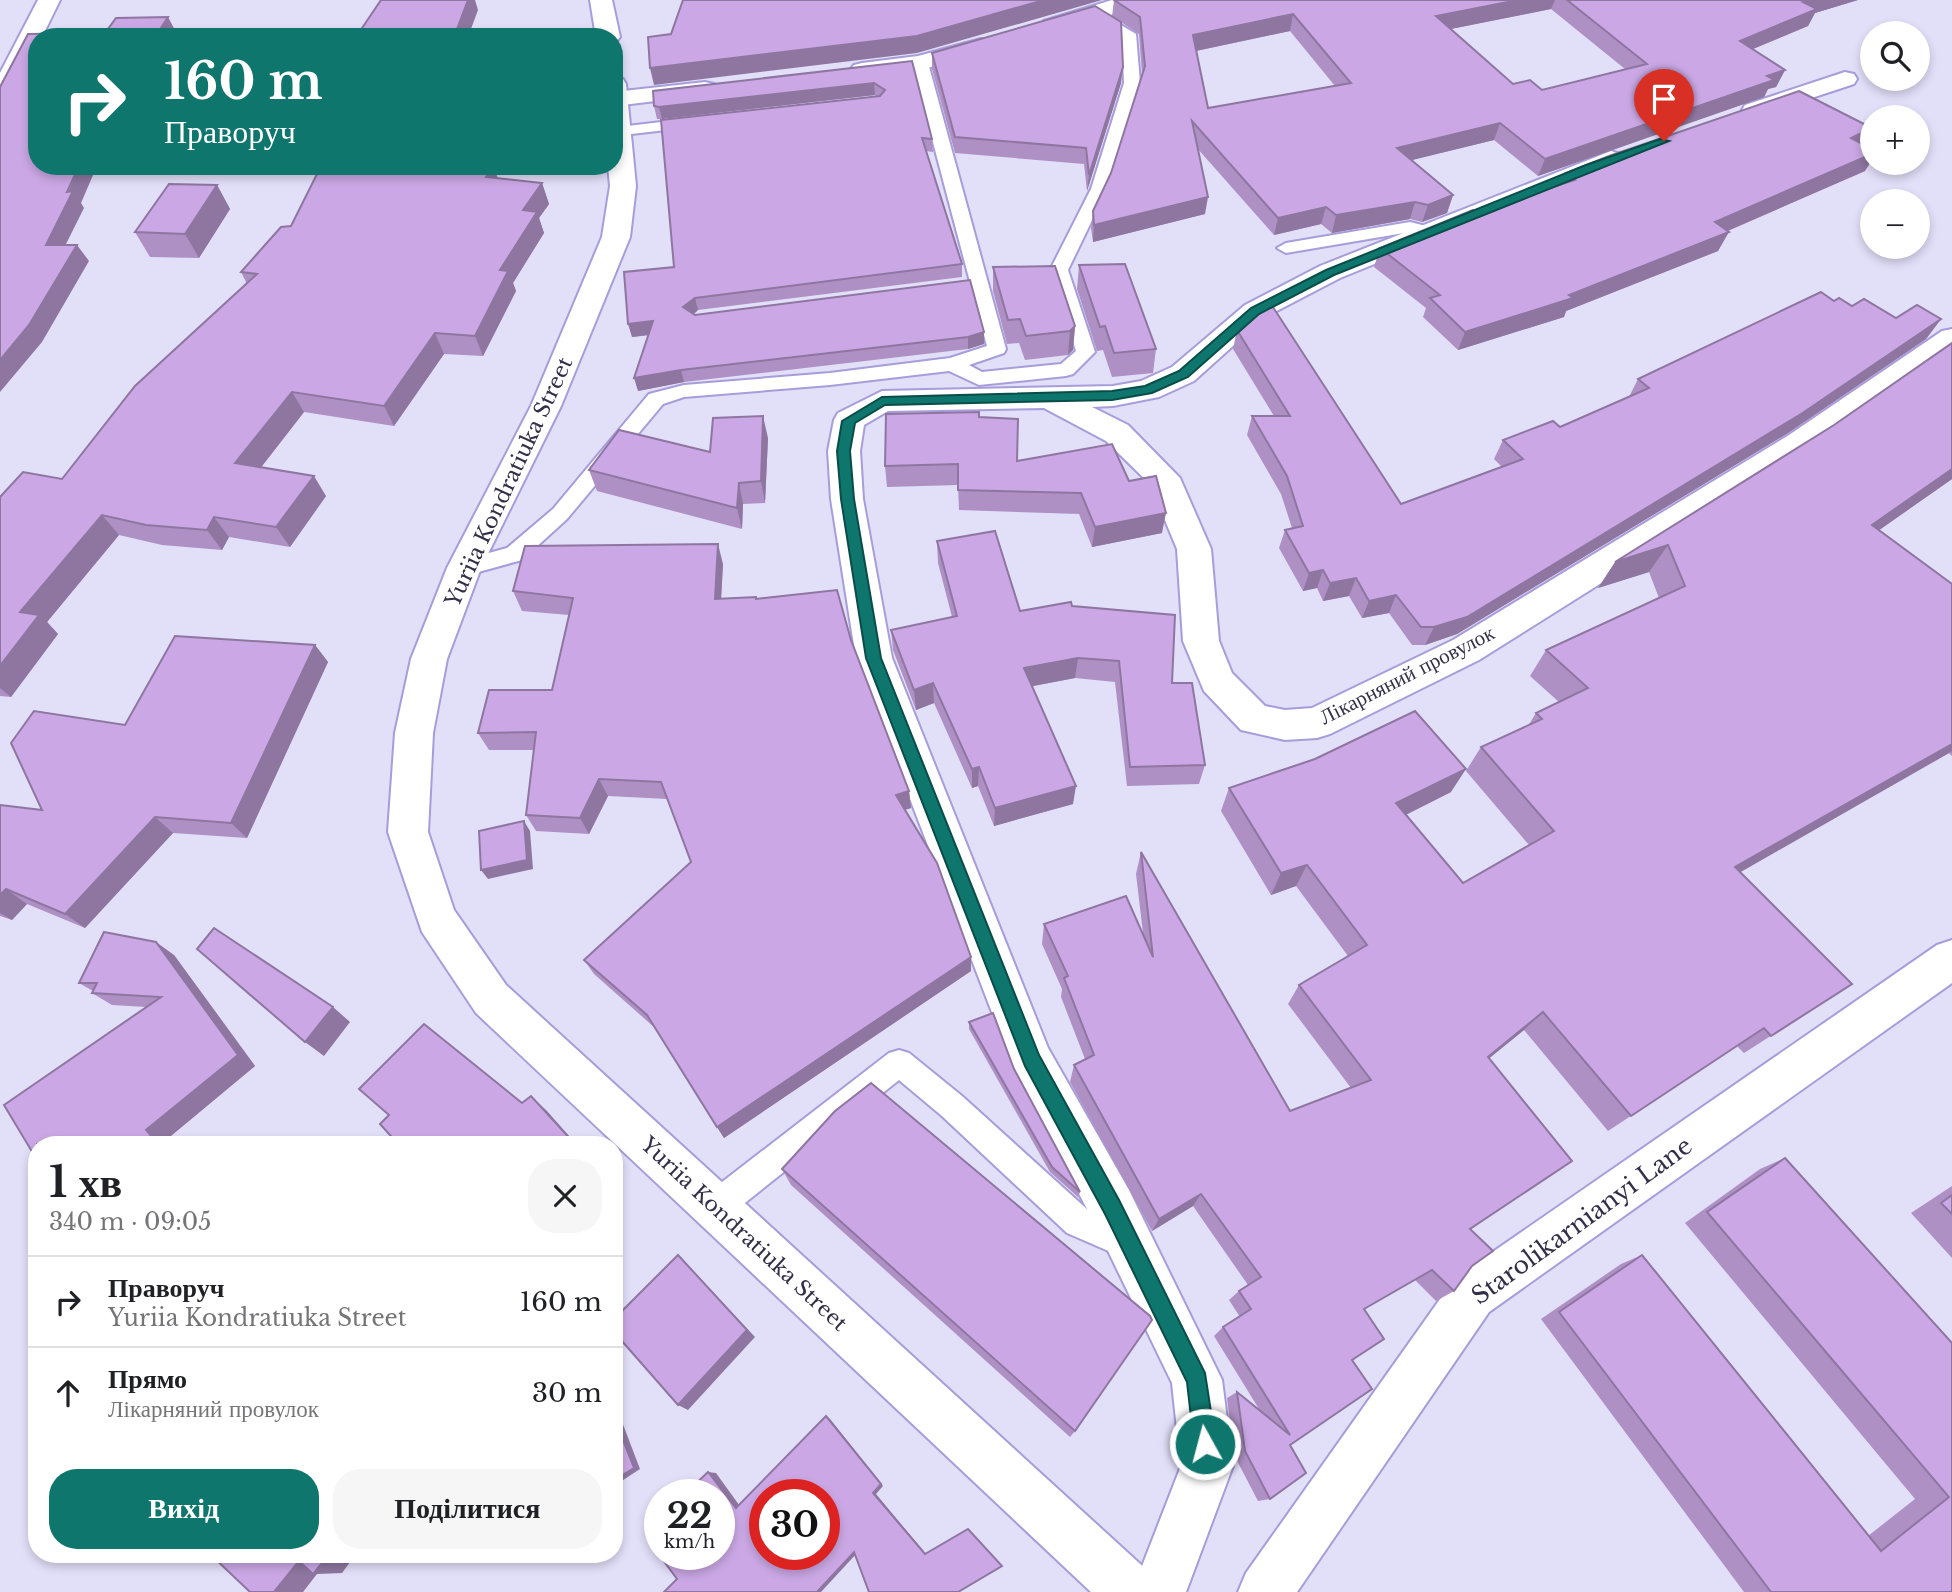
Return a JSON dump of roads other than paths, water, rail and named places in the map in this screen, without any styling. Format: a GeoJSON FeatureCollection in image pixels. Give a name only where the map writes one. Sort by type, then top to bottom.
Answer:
{"type":"FeatureCollection","features":[{"type":"Feature","properties":{"kind":"street"},"geometry":{"type":"LineString","coordinates":[[35,28],[49,0]]}},
{"type":"Feature","properties":{"kind":"street"},"geometry":{"type":"LineString","coordinates":[[601,0],[606,28]]}},
{"type":"Feature","properties":{"kind":"street"},"geometry":{"type":"LineString","coordinates":[[1033,31],[1096,14],[1130,1]]}},
{"type":"Feature","properties":{"kind":"street"},"geometry":{"type":"LineString","coordinates":[[838,73],[920,63],[1008,38]]}},
{"type":"Feature","properties":{"kind":"street"},"geometry":{"type":"LineString","coordinates":[[0,97],[28,42]]}},
{"type":"Feature","properties":{"kind":"street"},"geometry":{"type":"LineString","coordinates":[[1726,120],[1845,79]]}},
{"type":"Feature","properties":{"kind":"street"},"geometry":{"type":"LineString","coordinates":[[623,104],[727,86]]}},
{"type":"Feature","properties":{"kind":"street"},"geometry":{"type":"LineString","coordinates":[[1159,1592],[1208,1466],[1198,1380],[1131,1246],[1031,1060],[874,658],[847,499],[844,451],[849,421],[882,401],[1050,398],[1136,392],[1184,374],[1255,311],[1330,272],[1639,149]]}},
{"type":"Feature","properties":{"kind":"street","name":"Yuriia Kondratiuka Street"},"geometry":{"type":"LineString","coordinates":[[621,175],[616,237],[546,407],[464,568],[429,659],[414,733],[408,832],[436,919],[491,999],[1130,1592]]}},
{"type":"Feature","properties":{"kind":"street","name":"Лікарняний провулок"},"geometry":{"type":"LineString","coordinates":[[1050,398],[1117,433],[1164,478],[1194,549],[1201,641],[1217,681],[1254,719],[1285,726],[1317,723],[1466,650],[1800,443],[1952,338]]}},
{"type":"Feature","properties":{"kind":"street","name":"Starolikarnianyi Lane"},"geometry":{"type":"LineString","coordinates":[[1265,1592],[1472,1295],[1952,959]]}},
{"type":"Feature","properties":{"kind":"lane"},"geometry":{"type":"LineString","coordinates":[[952,364],[979,379],[1066,370],[1086,352],[1059,271],[1099,189],[1132,83],[1129,34],[1096,14]]}},
{"type":"Feature","properties":{"kind":"lane"},"geometry":{"type":"LineString","coordinates":[[464,568],[514,554],[560,514],[656,399],[684,391],[830,379],[952,364],[997,349],[973,284],[920,63]]}},
{"type":"Feature","properties":{"kind":"lane"},"geometry":{"type":"LineString","coordinates":[[623,106],[713,121]]}},
{"type":"Feature","properties":{"kind":"lane"},"geometry":{"type":"LineString","coordinates":[[1286,248],[1410,227],[1428,232]]}},
{"type":"Feature","properties":{"kind":"lane"},"geometry":{"type":"LineString","coordinates":[[715,1207],[899,1063],[952,1106],[1078,1223],[1131,1246]]}}]}
